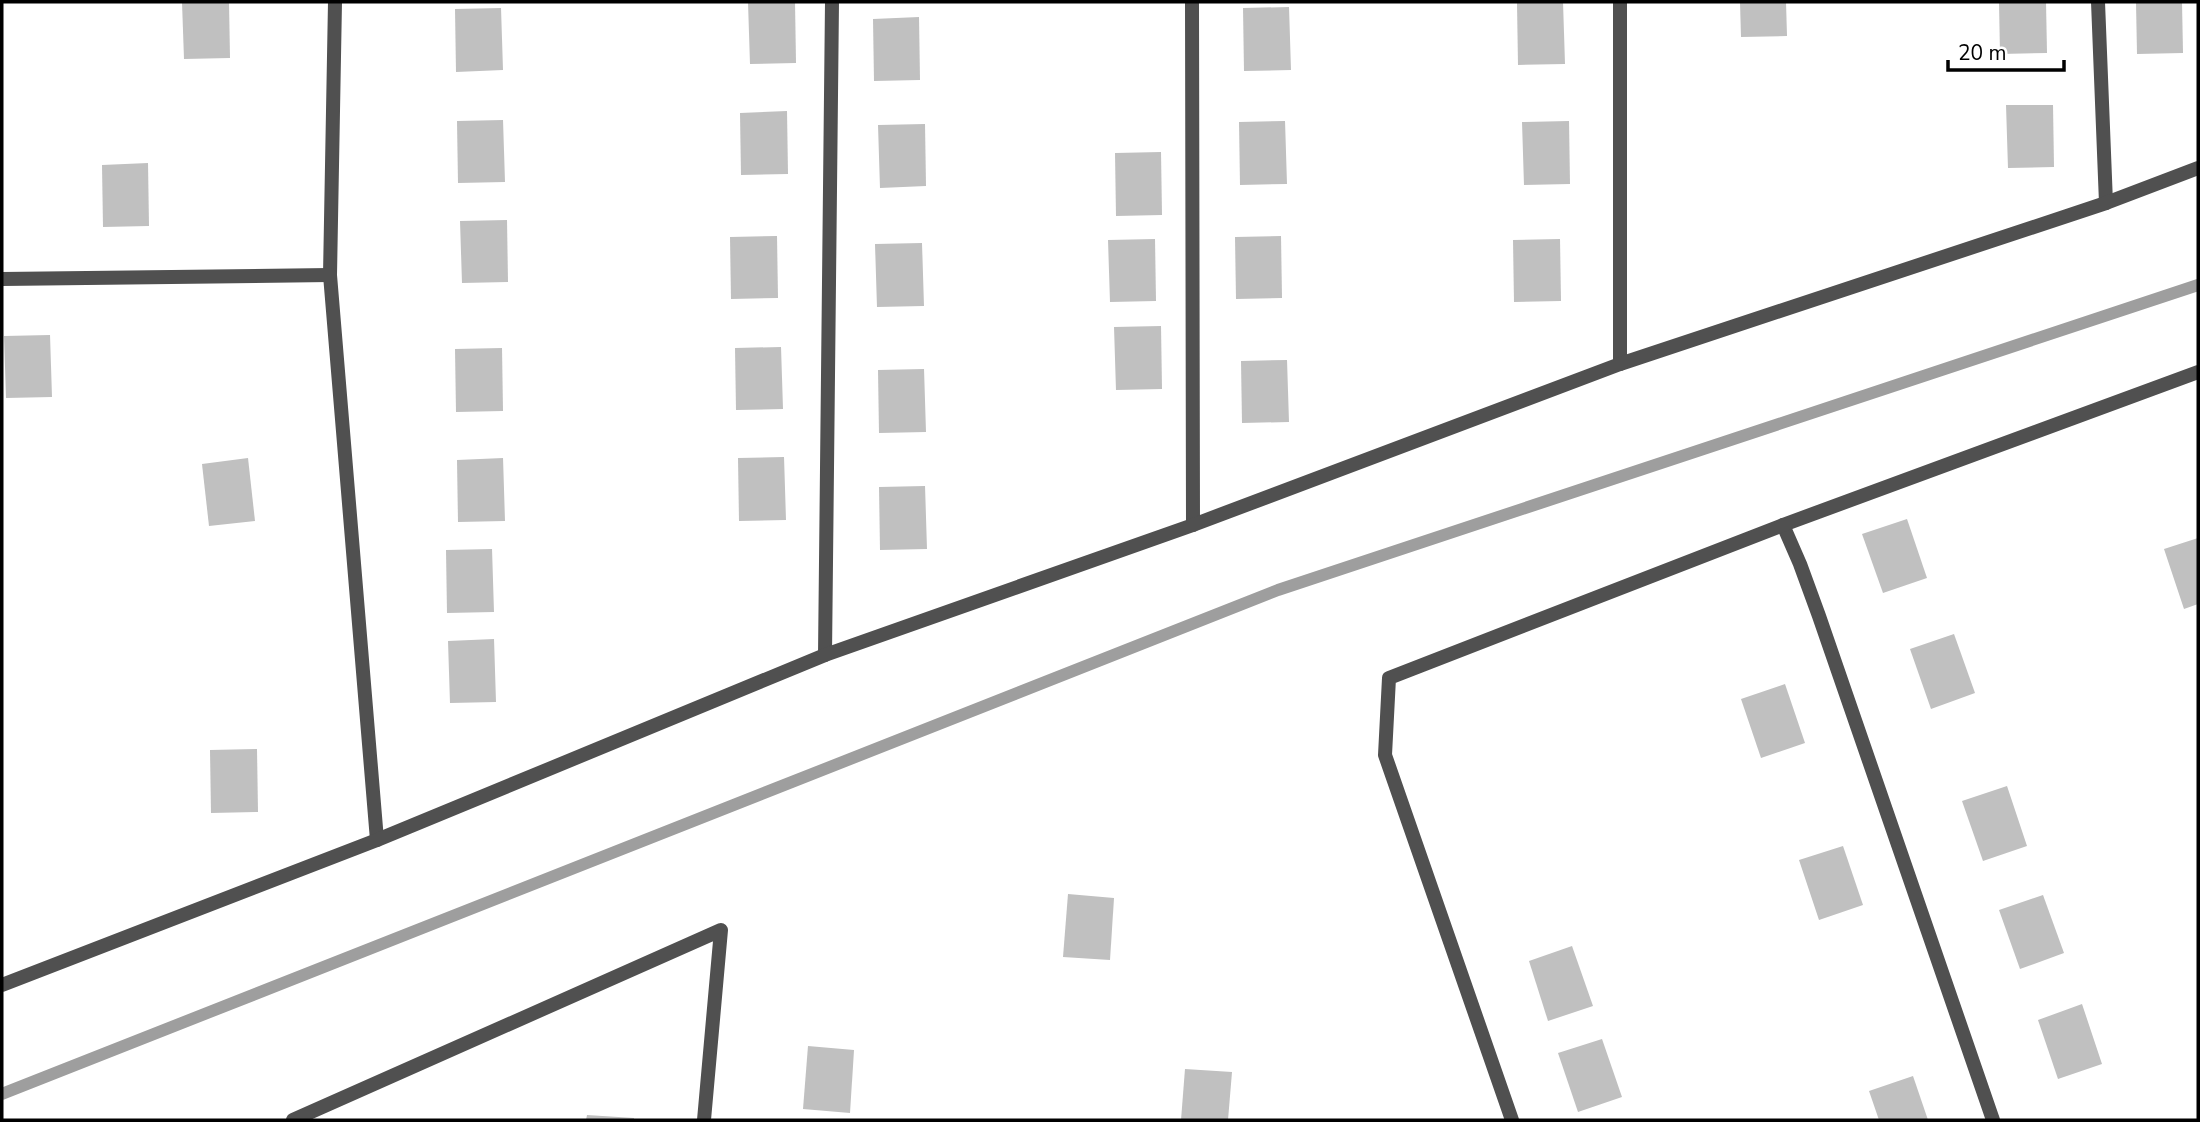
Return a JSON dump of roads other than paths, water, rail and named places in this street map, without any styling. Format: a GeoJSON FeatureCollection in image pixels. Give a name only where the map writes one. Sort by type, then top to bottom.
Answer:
{"type":"FeatureCollection","features":[{"type":"Feature","properties":{"kind":"street"},"geometry":{"type":"LineString","coordinates":[[335,2],[330,275],[377,840]]}},
{"type":"Feature","properties":{"kind":"street"},"geometry":{"type":"LineString","coordinates":[[825,655],[832,2]]}},
{"type":"Feature","properties":{"kind":"street"},"geometry":{"type":"LineString","coordinates":[[1192,2],[1193,526]]}},
{"type":"Feature","properties":{"kind":"street"},"geometry":{"type":"LineString","coordinates":[[1620,2],[1620,364]]}},
{"type":"Feature","properties":{"kind":"street"},"geometry":{"type":"LineString","coordinates":[[2098,2],[2106,203]]}},
{"type":"Feature","properties":{"kind":"street"},"geometry":{"type":"LineString","coordinates":[[2,985],[377,840],[825,655],[1193,526],[1620,364],[2106,203],[2198,168]]}},
{"type":"Feature","properties":{"kind":"street"},"geometry":{"type":"LineString","coordinates":[[2,279],[330,275]]}},
{"type":"Feature","properties":{"kind":"street"},"geometry":{"type":"LineString","coordinates":[[1513,1120],[1385,755],[1389,678],[1783,525],[2198,372]]}},
{"type":"Feature","properties":{"kind":"street"},"geometry":{"type":"LineString","coordinates":[[1783,525],[1819,616],[1993,1120]]}},
{"type":"Feature","properties":{"kind":"street"},"geometry":{"type":"LineString","coordinates":[[293,1120],[721,930],[704,1120]]}},
{"type":"Feature","properties":{"kind":"waterway"},"geometry":{"type":"LineString","coordinates":[[2,1094],[1278,590],[2198,285]]}}]}
